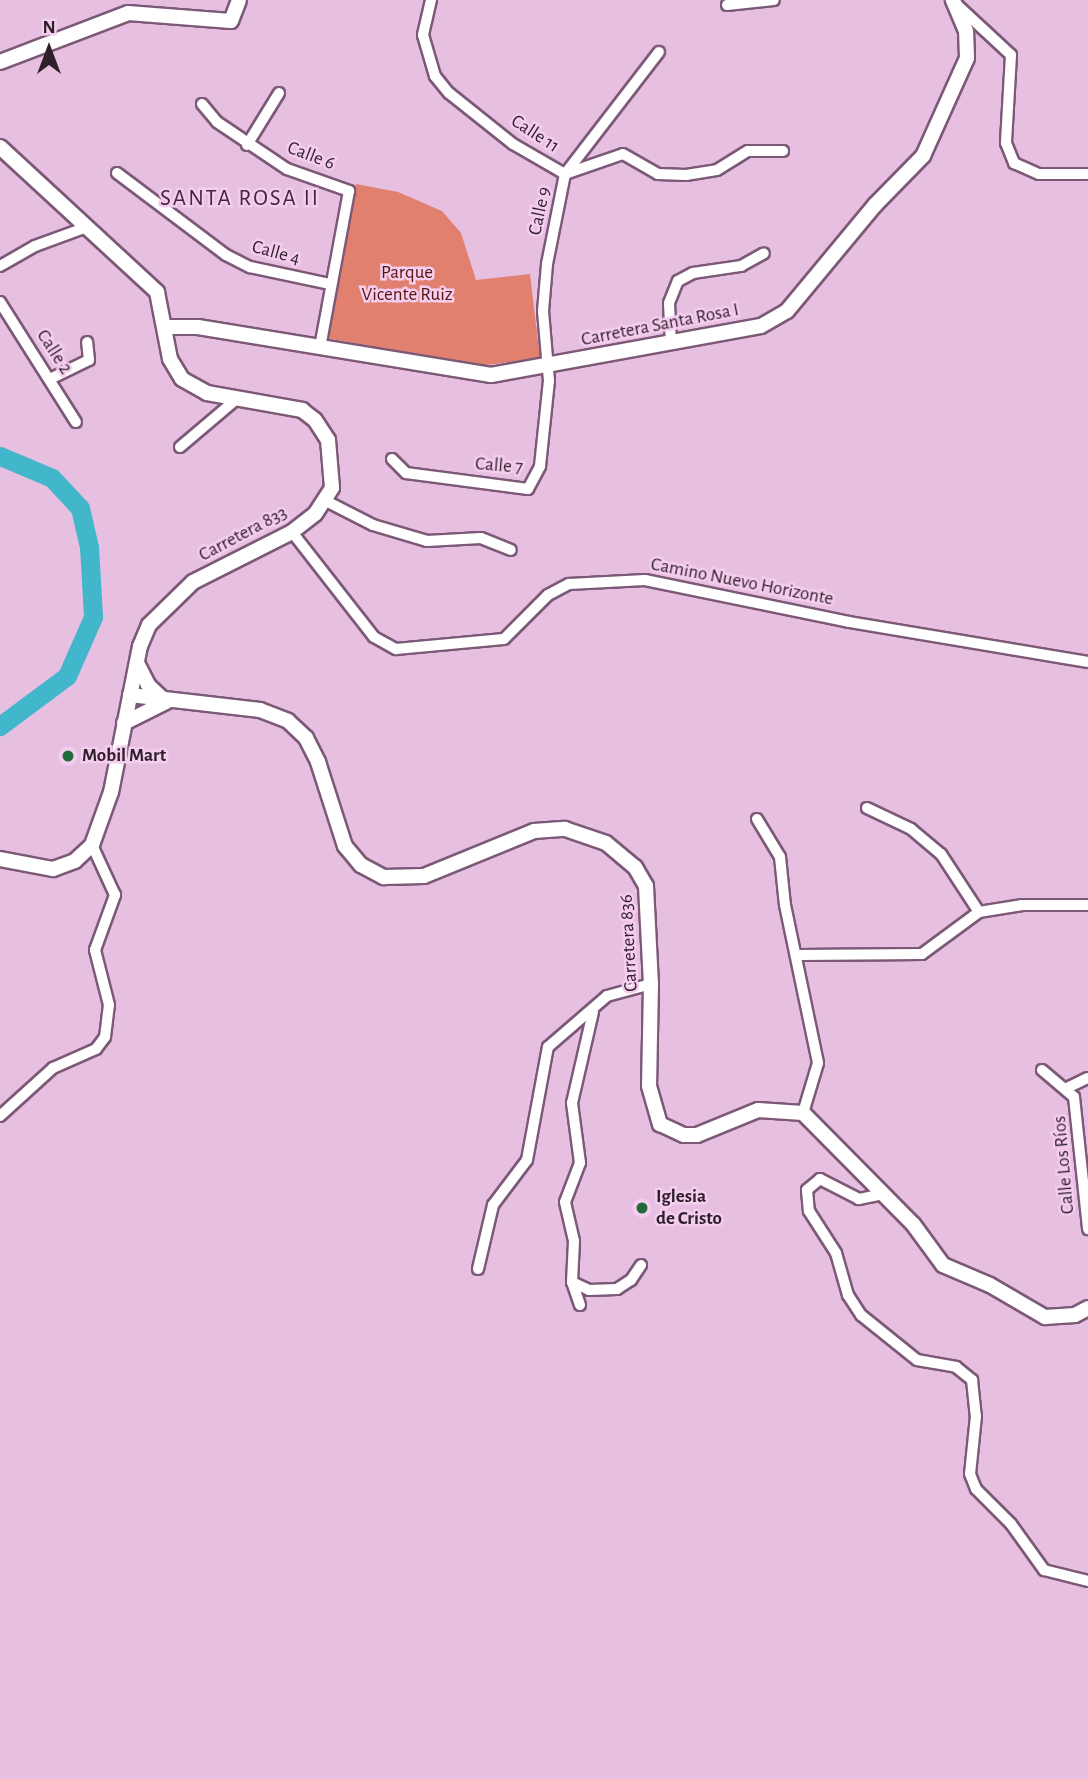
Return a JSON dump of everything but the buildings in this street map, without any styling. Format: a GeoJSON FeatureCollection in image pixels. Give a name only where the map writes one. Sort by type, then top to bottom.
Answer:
{"type":"FeatureCollection","features":[{"type":"Feature","properties":{"kind":"street"},"geometry":{"type":"LineString","coordinates":[[0,62],[128,13],[231,21],[239,0]]}},
{"type":"Feature","properties":{"kind":"street","name":"Calle 11"},"geometry":{"type":"LineString","coordinates":[[431,0],[423,35],[435,76],[449,93],[513,144],[565,174],[623,154],[658,174],[686,175],[717,170],[748,151],[783,151]]}},
{"type":"Feature","properties":{"kind":"street"},"geometry":{"type":"LineString","coordinates":[[727,5],[774,0]]}},
{"type":"Feature","properties":{"kind":"street"},"geometry":{"type":"LineString","coordinates":[[953,0],[1011,55],[1006,143],[1014,163],[1039,174],[1087,173]]}},
{"type":"Feature","properties":{"kind":"street","name":"Carretera Santa Rosa I"},"geometry":{"type":"LineString","coordinates":[[167,327],[198,327],[474,373],[548,367],[761,326],[787,311],[875,205],[923,156],[967,58],[966,32],[953,0]]}},
{"type":"Feature","properties":{"kind":"street","name":"Calle 9"},"geometry":{"type":"LineString","coordinates":[[548,367],[543,311],[547,264],[565,174],[659,52]]}},
{"type":"Feature","properties":{"kind":"street"},"geometry":{"type":"LineString","coordinates":[[247,145],[279,93]]}},
{"type":"Feature","properties":{"kind":"street","name":"Calle 6"},"geometry":{"type":"LineString","coordinates":[[202,104],[247,145],[287,169],[349,191],[329,284],[320,348]]}},
{"type":"Feature","properties":{"kind":"street"},"geometry":{"type":"LineString","coordinates":[[0,147],[157,292],[167,327],[170,359],[182,379],[207,393],[302,410],[315,419],[328,440],[332,488],[324,500],[373,525],[427,541],[481,538],[511,550]]}},
{"type":"Feature","properties":{"kind":"street","name":"Calle 4"},"geometry":{"type":"LineString","coordinates":[[117,173],[226,255],[250,267],[329,284]]}},
{"type":"Feature","properties":{"kind":"street"},"geometry":{"type":"LineString","coordinates":[[0,266],[35,246],[87,227]]}},
{"type":"Feature","properties":{"kind":"street"},"geometry":{"type":"LineString","coordinates":[[671,344],[669,303],[678,281],[692,273],[741,266],[764,253]]}},
{"type":"Feature","properties":{"kind":"street","name":"Calle 2"},"geometry":{"type":"LineString","coordinates":[[0,302],[52,378],[76,422]]}},
{"type":"Feature","properties":{"kind":"street"},"geometry":{"type":"LineString","coordinates":[[52,378],[89,360],[87,342]]}},
{"type":"Feature","properties":{"kind":"street","name":"Calle 7"},"geometry":{"type":"LineString","coordinates":[[392,459],[406,473],[528,489],[540,466],[548,367]]}},
{"type":"Feature","properties":{"kind":"street"},"geometry":{"type":"LineString","coordinates":[[180,447],[239,397]]}},
{"type":"Feature","properties":{"kind":"street","name":"Carretera 833"},"geometry":{"type":"LineString","coordinates":[[92,845],[111,792],[137,663],[149,625],[193,582],[292,532],[324,500]]}},
{"type":"Feature","properties":{"kind":"street","name":"Camino Nuevo Horizonte"},"geometry":{"type":"LineString","coordinates":[[292,532],[374,637],[396,649],[504,639],[548,595],[569,584],[645,580],[849,622],[1088,662]]}},
{"type":"Feature","properties":{"kind":"street"},"geometry":{"type":"LineString","coordinates":[[124,723],[167,699],[148,685],[137,663]]}},
{"type":"Feature","properties":{"kind":"street","name":"Carretera 836"},"geometry":{"type":"LineString","coordinates":[[130,695],[260,710],[288,721],[306,738],[318,762],[345,846],[361,865],[384,877],[424,876],[534,831],[565,829],[606,844],[635,867],[646,886],[651,984],[649,1086],[660,1124],[684,1135],[697,1135],[758,1110],[803,1113]]}},
{"type":"Feature","properties":{"kind":"street"},"geometry":{"type":"LineString","coordinates":[[867,808],[911,829],[941,854],[979,912]]}},
{"type":"Feature","properties":{"kind":"street"},"geometry":{"type":"LineString","coordinates":[[757,819],[780,857],[785,905],[799,954],[818,1063],[803,1113],[883,1194],[943,1265],[990,1285],[1045,1317],[1075,1315],[1088,1308]]}},
{"type":"Feature","properties":{"kind":"street"},"geometry":{"type":"LineString","coordinates":[[0,859],[53,869],[75,861],[92,845],[115,895],[95,950],[109,1005],[104,1037],[96,1049],[53,1068],[0,1116]]}},
{"type":"Feature","properties":{"kind":"street"},"geometry":{"type":"LineString","coordinates":[[799,954],[922,954],[979,912],[1021,905],[1088,905]]}},
{"type":"Feature","properties":{"kind":"street"},"geometry":{"type":"LineString","coordinates":[[478,1269],[493,1205],[527,1160],[545,1055],[607,996],[651,984]]}},
{"type":"Feature","properties":{"kind":"street"},"geometry":{"type":"LineString","coordinates":[[580,1305],[572,1282],[574,1241],[565,1202],[580,1163],[572,1103],[593,1011]]}},
{"type":"Feature","properties":{"kind":"street","name":"Calle Los Ríos"},"geometry":{"type":"LineString","coordinates":[[1042,1070],[1074,1097],[1079,1116],[1088,1229]]}},
{"type":"Feature","properties":{"kind":"street"},"geometry":{"type":"LineString","coordinates":[[1065,1089],[1088,1078]]}},
{"type":"Feature","properties":{"kind":"street"},"geometry":{"type":"LineString","coordinates":[[883,1194],[859,1199],[820,1179],[807,1190],[809,1211],[836,1253],[848,1295],[861,1315],[917,1360],[956,1367],[972,1380],[976,1416],[970,1474],[976,1489],[1011,1524],[1044,1570],[1088,1581]]}},
{"type":"Feature","properties":{"kind":"street"},"geometry":{"type":"LineString","coordinates":[[572,1282],[589,1290],[617,1289],[631,1280],[641,1265]]}},
{"type":"Feature","properties":{"kind":"green space","name":"Parque Vicente Ruiz"},"geometry":{"type":"Polygon","coordinates":[[[356,184],[398,192],[442,211],[461,233],[476,280],[530,274],[540,358],[479,366],[326,338],[356,184]]]}},
{"type":"Feature","properties":{"kind":"waterway"},"geometry":{"type":"LineString","coordinates":[[0,456],[52,478],[80,508],[89,547],[93,617],[67,676],[0,726]]}},
{"type":"Feature","properties":{"kind":"place","name":"Mobil Mart"},"geometry":{"type":"Point","coordinates":[68,756]}},
{"type":"Feature","properties":{"kind":"place","name":"Iglesia de Cristo"},"geometry":{"type":"Point","coordinates":[642,1208]}},
{"type":"Feature","properties":{"kind":"district","name":"SANTA ROSA II"},"geometry":{"type":"Point","coordinates":[240,199]}}]}
